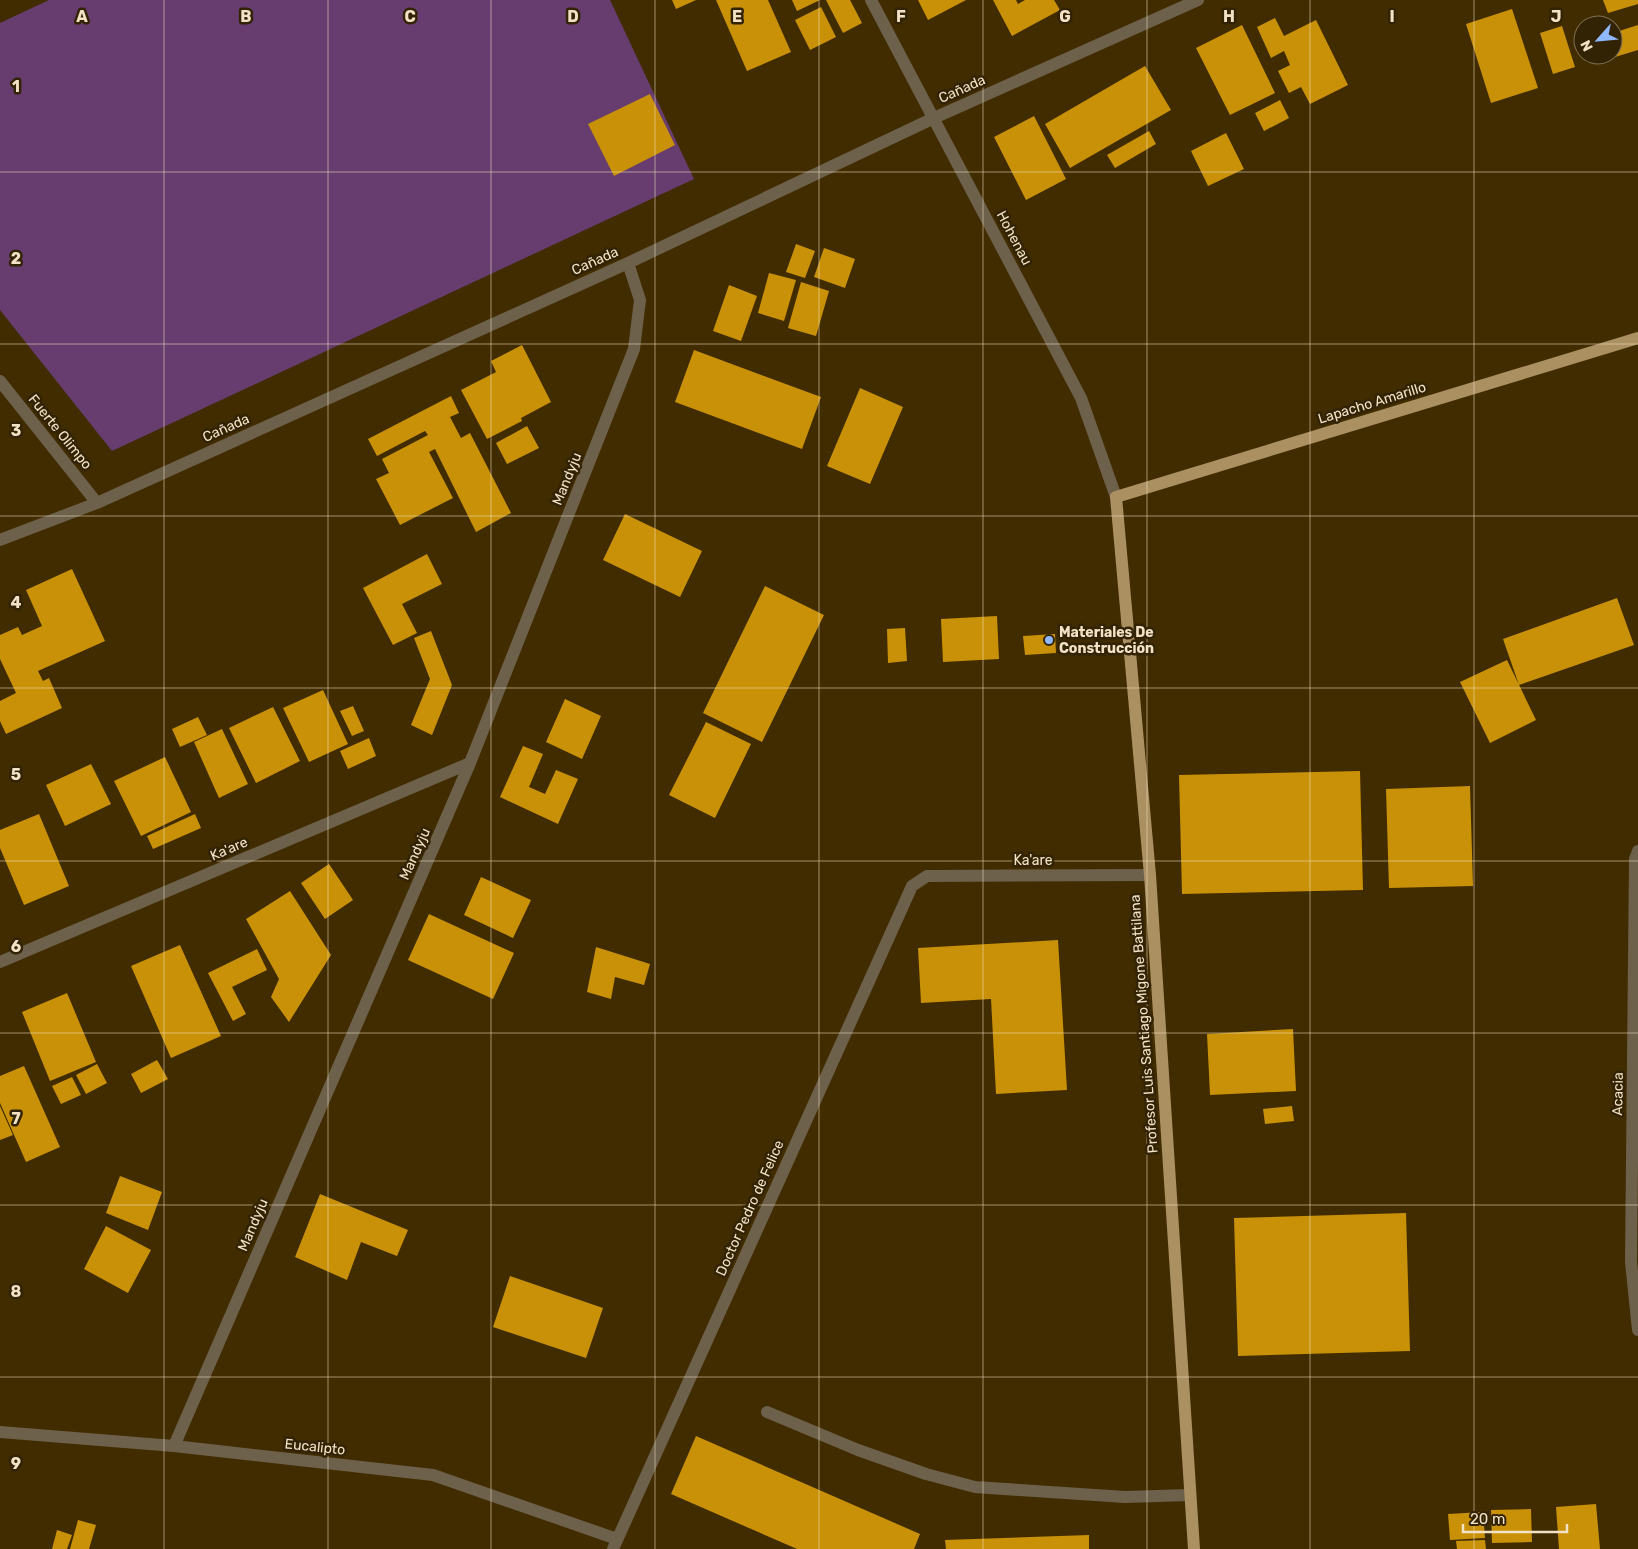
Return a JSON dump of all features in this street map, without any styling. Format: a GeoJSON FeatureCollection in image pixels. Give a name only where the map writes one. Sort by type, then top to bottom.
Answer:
{"type":"FeatureCollection","features":[{"type":"Feature","properties":{"kind":"main road","name":"Lapacho Amarillo"},"geometry":{"type":"LineString","coordinates":[[1116,497],[1638,338]]}},
{"type":"Feature","properties":{"kind":"main road","name":"Profesor Luis Santiago Migone Battilana"},"geometry":{"type":"LineString","coordinates":[[1116,497],[1150,875],[1194,1549]]}},
{"type":"Feature","properties":{"kind":"street","name":"Hohenau"},"geometry":{"type":"LineString","coordinates":[[871,0],[1081,398],[1116,497]]}},
{"type":"Feature","properties":{"kind":"street","name":"Cañada"},"geometry":{"type":"LineString","coordinates":[[0,540],[97,503],[628,263],[934,118],[1198,0]]}},
{"type":"Feature","properties":{"kind":"street","name":"Mandyju"},"geometry":{"type":"LineString","coordinates":[[174,1446],[470,763],[634,349],[640,300],[628,263]]}},
{"type":"Feature","properties":{"kind":"street","name":"Fuerte Olimpo"},"geometry":{"type":"LineString","coordinates":[[0,381],[97,503]]}},
{"type":"Feature","properties":{"kind":"street","name":"Ka'are"},"geometry":{"type":"LineString","coordinates":[[0,962],[470,763]]}},
{"type":"Feature","properties":{"kind":"street","name":"Acacia"},"geometry":{"type":"LineString","coordinates":[[1636,855],[1635,1262],[1638,1330]]}},
{"type":"Feature","properties":{"kind":"street","name":"Ka'are"},"geometry":{"type":"LineString","coordinates":[[918,882],[927,876],[1150,875]]}},
{"type":"Feature","properties":{"kind":"street","name":"Doctor Pedro de Felice"},"geometry":{"type":"LineString","coordinates":[[615,1544],[909,893],[918,882]]}},
{"type":"Feature","properties":{"kind":"street"},"geometry":{"type":"LineString","coordinates":[[767,1412],[858,1450],[926,1474],[975,1487],[1125,1498],[1190,1495]]}},
{"type":"Feature","properties":{"kind":"street","name":"Eucalipto"},"geometry":{"type":"LineString","coordinates":[[0,1432],[174,1446],[433,1475],[615,1544]]}},
{"type":"Feature","properties":{"kind":"shaded area"},"geometry":{"type":"Polygon","coordinates":[[[49,0],[610,0],[694,179],[112,451],[0,310],[0,23],[49,0]]]}},
{"type":"Feature","properties":{"kind":"building"},"geometry":{"type":"Polygon","coordinates":[[[672,0],[696,0],[676,9],[672,0]]]}},
{"type":"Feature","properties":{"kind":"building"},"geometry":{"type":"Polygon","coordinates":[[[716,0],[768,0],[791,52],[747,71],[716,0]]]}},
{"type":"Feature","properties":{"kind":"building"},"geometry":{"type":"Polygon","coordinates":[[[792,0],[820,0],[797,11],[792,0]]]}},
{"type":"Feature","properties":{"kind":"building"},"geometry":{"type":"Polygon","coordinates":[[[826,0],[850,0],[862,23],[843,33],[826,0]]]}},
{"type":"Feature","properties":{"kind":"building"},"geometry":{"type":"Polygon","coordinates":[[[918,0],[966,0],[928,20],[918,0]]]}},
{"type":"Feature","properties":{"kind":"building"},"geometry":{"type":"Polygon","coordinates":[[[993,0],[1016,0],[1018,4],[1025,0],[1054,0],[1060,10],[1012,36],[993,0]]]}},
{"type":"Feature","properties":{"kind":"building"},"geometry":{"type":"Polygon","coordinates":[[[1603,0],[1638,0],[1638,4],[1608,13],[1603,0]]]}},
{"type":"Feature","properties":{"kind":"building"},"geometry":{"type":"Polygon","coordinates":[[[821,7],[836,37],[810,50],[795,20],[821,7]]]}},
{"type":"Feature","properties":{"kind":"building"},"geometry":{"type":"Polygon","coordinates":[[[1512,9],[1538,88],[1491,103],[1466,24],[1512,9]]]}},
{"type":"Feature","properties":{"kind":"building"},"geometry":{"type":"Polygon","coordinates":[[[1275,18],[1284,36],[1316,20],[1348,85],[1310,104],[1301,87],[1289,93],[1278,71],[1290,65],[1284,51],[1271,58],[1257,27],[1275,18]]]}},
{"type":"Feature","properties":{"kind":"building"},"geometry":{"type":"Polygon","coordinates":[[[1242,25],[1275,93],[1230,115],[1196,48],[1242,25]]]}},
{"type":"Feature","properties":{"kind":"building"},"geometry":{"type":"Polygon","coordinates":[[[1638,25],[1638,50],[1623,55],[1623,30],[1638,25]]]}},
{"type":"Feature","properties":{"kind":"building"},"geometry":{"type":"Polygon","coordinates":[[[1562,26],[1575,67],[1553,74],[1540,33],[1562,26]]]}},
{"type":"Feature","properties":{"kind":"building"},"geometry":{"type":"Polygon","coordinates":[[[1145,66],[1171,110],[1070,168],[1045,124],[1145,66]]]}},
{"type":"Feature","properties":{"kind":"building"},"geometry":{"type":"Polygon","coordinates":[[[650,94],[675,145],[614,176],[588,124],[650,94]]]}},
{"type":"Feature","properties":{"kind":"building"},"geometry":{"type":"Polygon","coordinates":[[[1280,100],[1289,118],[1264,131],[1255,113],[1280,100]]]}},
{"type":"Feature","properties":{"kind":"building"},"geometry":{"type":"Polygon","coordinates":[[[1034,116],[1066,179],[1026,200],[994,137],[1034,116]]]}},
{"type":"Feature","properties":{"kind":"building"},"geometry":{"type":"Polygon","coordinates":[[[1149,131],[1156,144],[1115,168],[1107,155],[1149,131]]]}},
{"type":"Feature","properties":{"kind":"building"},"geometry":{"type":"Polygon","coordinates":[[[1226,133],[1244,169],[1208,186],[1191,151],[1226,133]]]}},
{"type":"Feature","properties":{"kind":"building"},"geometry":{"type":"Polygon","coordinates":[[[796,244],[815,251],[805,278],[786,272],[796,244]]]}},
{"type":"Feature","properties":{"kind":"building"},"geometry":{"type":"Polygon","coordinates":[[[824,248],[855,259],[845,288],[814,277],[824,248]]]}},
{"type":"Feature","properties":{"kind":"building"},"geometry":{"type":"Polygon","coordinates":[[[769,273],[796,280],[784,321],[758,313],[769,273]]]}},
{"type":"Feature","properties":{"kind":"building"},"geometry":{"type":"Polygon","coordinates":[[[801,282],[829,291],[816,336],[788,328],[801,282]]]}},
{"type":"Feature","properties":{"kind":"building"},"geometry":{"type":"Polygon","coordinates":[[[729,285],[757,296],[741,341],[713,331],[729,285]]]}},
{"type":"Feature","properties":{"kind":"building"},"geometry":{"type":"Polygon","coordinates":[[[522,345],[551,402],[521,418],[522,421],[487,439],[461,390],[496,372],[491,361],[522,345]]]}},
{"type":"Feature","properties":{"kind":"building"},"geometry":{"type":"Polygon","coordinates":[[[694,350],[821,397],[802,449],[675,402],[694,350]]]}},
{"type":"Feature","properties":{"kind":"building"},"geometry":{"type":"Polygon","coordinates":[[[860,388],[903,407],[870,484],[827,466],[860,388]]]}},
{"type":"Feature","properties":{"kind":"building"},"geometry":{"type":"Polygon","coordinates":[[[451,396],[459,413],[450,417],[461,438],[470,433],[511,513],[476,532],[435,449],[429,452],[453,498],[400,525],[376,479],[389,473],[382,459],[428,435],[425,431],[377,456],[368,439],[451,396]]]}},
{"type":"Feature","properties":{"kind":"building"},"geometry":{"type":"Polygon","coordinates":[[[527,426],[539,448],[507,464],[496,443],[527,426]]]}},
{"type":"Feature","properties":{"kind":"building"},"geometry":{"type":"Polygon","coordinates":[[[625,514],[702,551],[680,597],[603,560],[625,514]]]}},
{"type":"Feature","properties":{"kind":"building"},"geometry":{"type":"Polygon","coordinates":[[[427,554],[442,584],[402,604],[417,633],[393,645],[363,588],[427,554]]]}},
{"type":"Feature","properties":{"kind":"building"},"geometry":{"type":"Polygon","coordinates":[[[72,569],[105,641],[38,671],[43,681],[49,678],[62,708],[6,734],[0,721],[0,701],[16,693],[0,659],[0,635],[18,627],[22,635],[42,626],[26,590],[72,569]]]}},
{"type":"Feature","properties":{"kind":"building"},"geometry":{"type":"Polygon","coordinates":[[[765,586],[824,615],[762,742],[703,713],[765,586]]]}},
{"type":"Feature","properties":{"kind":"building"},"geometry":{"type":"Polygon","coordinates":[[[1617,598],[1634,645],[1519,685],[1503,639],[1617,598]]]}},
{"type":"Feature","properties":{"kind":"building"},"geometry":{"type":"Polygon","coordinates":[[[997,616],[999,659],[943,662],[941,619],[997,616]]]}},
{"type":"Feature","properties":{"kind":"building"},"geometry":{"type":"Polygon","coordinates":[[[905,628],[907,661],[888,663],[887,629],[905,628]]]}},
{"type":"Feature","properties":{"kind":"building"},"geometry":{"type":"Polygon","coordinates":[[[431,631],[452,685],[432,735],[411,725],[430,679],[414,638],[431,631]]]}},
{"type":"Feature","properties":{"kind":"building"},"geometry":{"type":"Polygon","coordinates":[[[1055,634],[1056,653],[1025,655],[1023,636],[1055,634]]]}},
{"type":"Feature","properties":{"kind":"building"},"geometry":{"type":"Polygon","coordinates":[[[1507,660],[1536,720],[1490,743],[1460,682],[1507,660]]]}},
{"type":"Feature","properties":{"kind":"building"},"geometry":{"type":"Polygon","coordinates":[[[323,690],[348,744],[309,762],[283,708],[323,690]]]}},
{"type":"Feature","properties":{"kind":"building"},"geometry":{"type":"Polygon","coordinates":[[[565,699],[601,716],[582,759],[546,742],[565,699]]]}},
{"type":"Feature","properties":{"kind":"building"},"geometry":{"type":"Polygon","coordinates":[[[353,706],[364,731],[352,736],[340,711],[353,706]]]}},
{"type":"Feature","properties":{"kind":"building"},"geometry":{"type":"Polygon","coordinates":[[[273,707],[300,761],[256,783],[229,728],[273,707]]]}},
{"type":"Feature","properties":{"kind":"building"},"geometry":{"type":"Polygon","coordinates":[[[198,717],[207,735],[180,747],[172,729],[198,717]]]}},
{"type":"Feature","properties":{"kind":"building"},"geometry":{"type":"Polygon","coordinates":[[[706,722],[751,744],[715,818],[669,795],[706,722]]]}},
{"type":"Feature","properties":{"kind":"building"},"geometry":{"type":"Polygon","coordinates":[[[222,729],[248,784],[219,798],[194,742],[222,729]]]}},
{"type":"Feature","properties":{"kind":"building"},"geometry":{"type":"Polygon","coordinates":[[[369,738],[376,756],[348,769],[340,751],[369,738]]]}},
{"type":"Feature","properties":{"kind":"building"},"geometry":{"type":"Polygon","coordinates":[[[523,746],[543,754],[529,787],[545,794],[556,770],[578,779],[558,824],[500,797],[523,746]]]}},
{"type":"Feature","properties":{"kind":"building"},"geometry":{"type":"Polygon","coordinates":[[[165,757],[191,812],[141,836],[114,781],[165,757]]]}},
{"type":"Feature","properties":{"kind":"building"},"geometry":{"type":"Polygon","coordinates":[[[91,764],[111,804],[65,826],[46,785],[91,764]]]}},
{"type":"Feature","properties":{"kind":"building"},"geometry":{"type":"Polygon","coordinates":[[[1360,771],[1363,890],[1182,894],[1179,775],[1360,771]]]}},
{"type":"Feature","properties":{"kind":"building"},"geometry":{"type":"Polygon","coordinates":[[[1470,786],[1473,886],[1389,888],[1386,789],[1470,786]]]}},
{"type":"Feature","properties":{"kind":"building"},"geometry":{"type":"Polygon","coordinates":[[[39,814],[69,886],[24,905],[0,848],[0,830],[39,814]]]}},
{"type":"Feature","properties":{"kind":"building"},"geometry":{"type":"Polygon","coordinates":[[[195,814],[201,828],[153,849],[147,836],[195,814]]]}},
{"type":"Feature","properties":{"kind":"building"},"geometry":{"type":"Polygon","coordinates":[[[329,864],[353,900],[325,919],[301,883],[329,864]]]}},
{"type":"Feature","properties":{"kind":"building"},"geometry":{"type":"Polygon","coordinates":[[[481,877],[531,900],[513,938],[464,915],[481,877]]]}},
{"type":"Feature","properties":{"kind":"building"},"geometry":{"type":"Polygon","coordinates":[[[290,891],[331,955],[289,1022],[271,997],[279,979],[246,919],[290,891]]]}},
{"type":"Feature","properties":{"kind":"building"},"geometry":{"type":"Polygon","coordinates":[[[429,914],[514,953],[493,999],[408,960],[429,914]]]}},
{"type":"Feature","properties":{"kind":"building"},"geometry":{"type":"Polygon","coordinates":[[[1058,940],[1067,1090],[996,1094],[991,999],[921,1003],[918,948],[1058,940]]]}},
{"type":"Feature","properties":{"kind":"building"},"geometry":{"type":"Polygon","coordinates":[[[180,945],[221,1036],[171,1058],[131,966],[180,945]]]}},
{"type":"Feature","properties":{"kind":"building"},"geometry":{"type":"Polygon","coordinates":[[[596,947],[650,964],[644,985],[615,977],[611,999],[587,992],[596,947]]]}},
{"type":"Feature","properties":{"kind":"building"},"geometry":{"type":"Polygon","coordinates":[[[257,949],[267,970],[232,987],[246,1014],[233,1021],[208,973],[257,949]]]}},
{"type":"Feature","properties":{"kind":"building"},"geometry":{"type":"Polygon","coordinates":[[[67,993],[96,1062],[50,1081],[22,1012],[67,993]]]}},
{"type":"Feature","properties":{"kind":"building"},"geometry":{"type":"Polygon","coordinates":[[[1293,1029],[1296,1091],[1210,1095],[1207,1034],[1293,1029]]]}},
{"type":"Feature","properties":{"kind":"building"},"geometry":{"type":"Polygon","coordinates":[[[157,1060],[168,1079],[141,1093],[131,1074],[157,1060]]]}},
{"type":"Feature","properties":{"kind":"building"},"geometry":{"type":"Polygon","coordinates":[[[97,1064],[107,1083],[86,1094],[76,1075],[97,1064]]]}},
{"type":"Feature","properties":{"kind":"building"},"geometry":{"type":"Polygon","coordinates":[[[24,1066],[60,1147],[26,1162],[0,1103],[0,1076],[24,1066]]]}},
{"type":"Feature","properties":{"kind":"building"},"geometry":{"type":"Polygon","coordinates":[[[72,1077],[81,1095],[61,1104],[52,1086],[72,1077]]]}},
{"type":"Feature","properties":{"kind":"building"},"geometry":{"type":"Polygon","coordinates":[[[0,1106],[13,1135],[0,1140],[0,1106]]]}},
{"type":"Feature","properties":{"kind":"building"},"geometry":{"type":"Polygon","coordinates":[[[1292,1106],[1294,1121],[1265,1124],[1263,1109],[1292,1106]]]}},
{"type":"Feature","properties":{"kind":"building"},"geometry":{"type":"Polygon","coordinates":[[[120,1176],[162,1192],[148,1230],[106,1213],[120,1176]]]}},
{"type":"Feature","properties":{"kind":"building"},"geometry":{"type":"Polygon","coordinates":[[[320,1194],[408,1230],[397,1256],[361,1242],[347,1280],[295,1257],[320,1194]]]}},
{"type":"Feature","properties":{"kind":"building"},"geometry":{"type":"Polygon","coordinates":[[[1406,1213],[1410,1351],[1238,1356],[1234,1218],[1406,1213]]]}},
{"type":"Feature","properties":{"kind":"building"},"geometry":{"type":"Polygon","coordinates":[[[106,1226],[151,1250],[128,1293],[84,1269],[106,1226]]]}},
{"type":"Feature","properties":{"kind":"building"},"geometry":{"type":"Polygon","coordinates":[[[510,1276],[603,1308],[586,1358],[493,1327],[510,1276]]]}},
{"type":"Feature","properties":{"kind":"building"},"geometry":{"type":"Polygon","coordinates":[[[696,1436],[920,1534],[914,1549],[797,1549],[671,1494],[696,1436]]]}},
{"type":"Feature","properties":{"kind":"building"},"geometry":{"type":"Polygon","coordinates":[[[1596,1504],[1600,1549],[1559,1549],[1556,1507],[1596,1504]]]}},
{"type":"Feature","properties":{"kind":"building"},"geometry":{"type":"Polygon","coordinates":[[[1531,1509],[1532,1542],[1492,1543],[1491,1510],[1531,1509]]]}},
{"type":"Feature","properties":{"kind":"building"},"geometry":{"type":"Polygon","coordinates":[[[1483,1512],[1485,1538],[1450,1540],[1448,1514],[1483,1512]]]}},
{"type":"Feature","properties":{"kind":"building"},"geometry":{"type":"Polygon","coordinates":[[[78,1520],[96,1525],[89,1549],[70,1549],[78,1520]]]}},
{"type":"Feature","properties":{"kind":"building"},"geometry":{"type":"Polygon","coordinates":[[[57,1530],[72,1535],[67,1549],[52,1549],[57,1530]]]}},
{"type":"Feature","properties":{"kind":"building"},"geometry":{"type":"Polygon","coordinates":[[[1089,1535],[1089,1549],[946,1549],[945,1540],[1089,1535]]]}},
{"type":"Feature","properties":{"kind":"building"},"geometry":{"type":"Polygon","coordinates":[[[1485,1540],[1486,1549],[1457,1549],[1456,1541],[1485,1540]]]}},
{"type":"Feature","properties":{"kind":"place","name":"Materiales De Construcción"},"geometry":{"type":"Point","coordinates":[1049,640]}}]}
